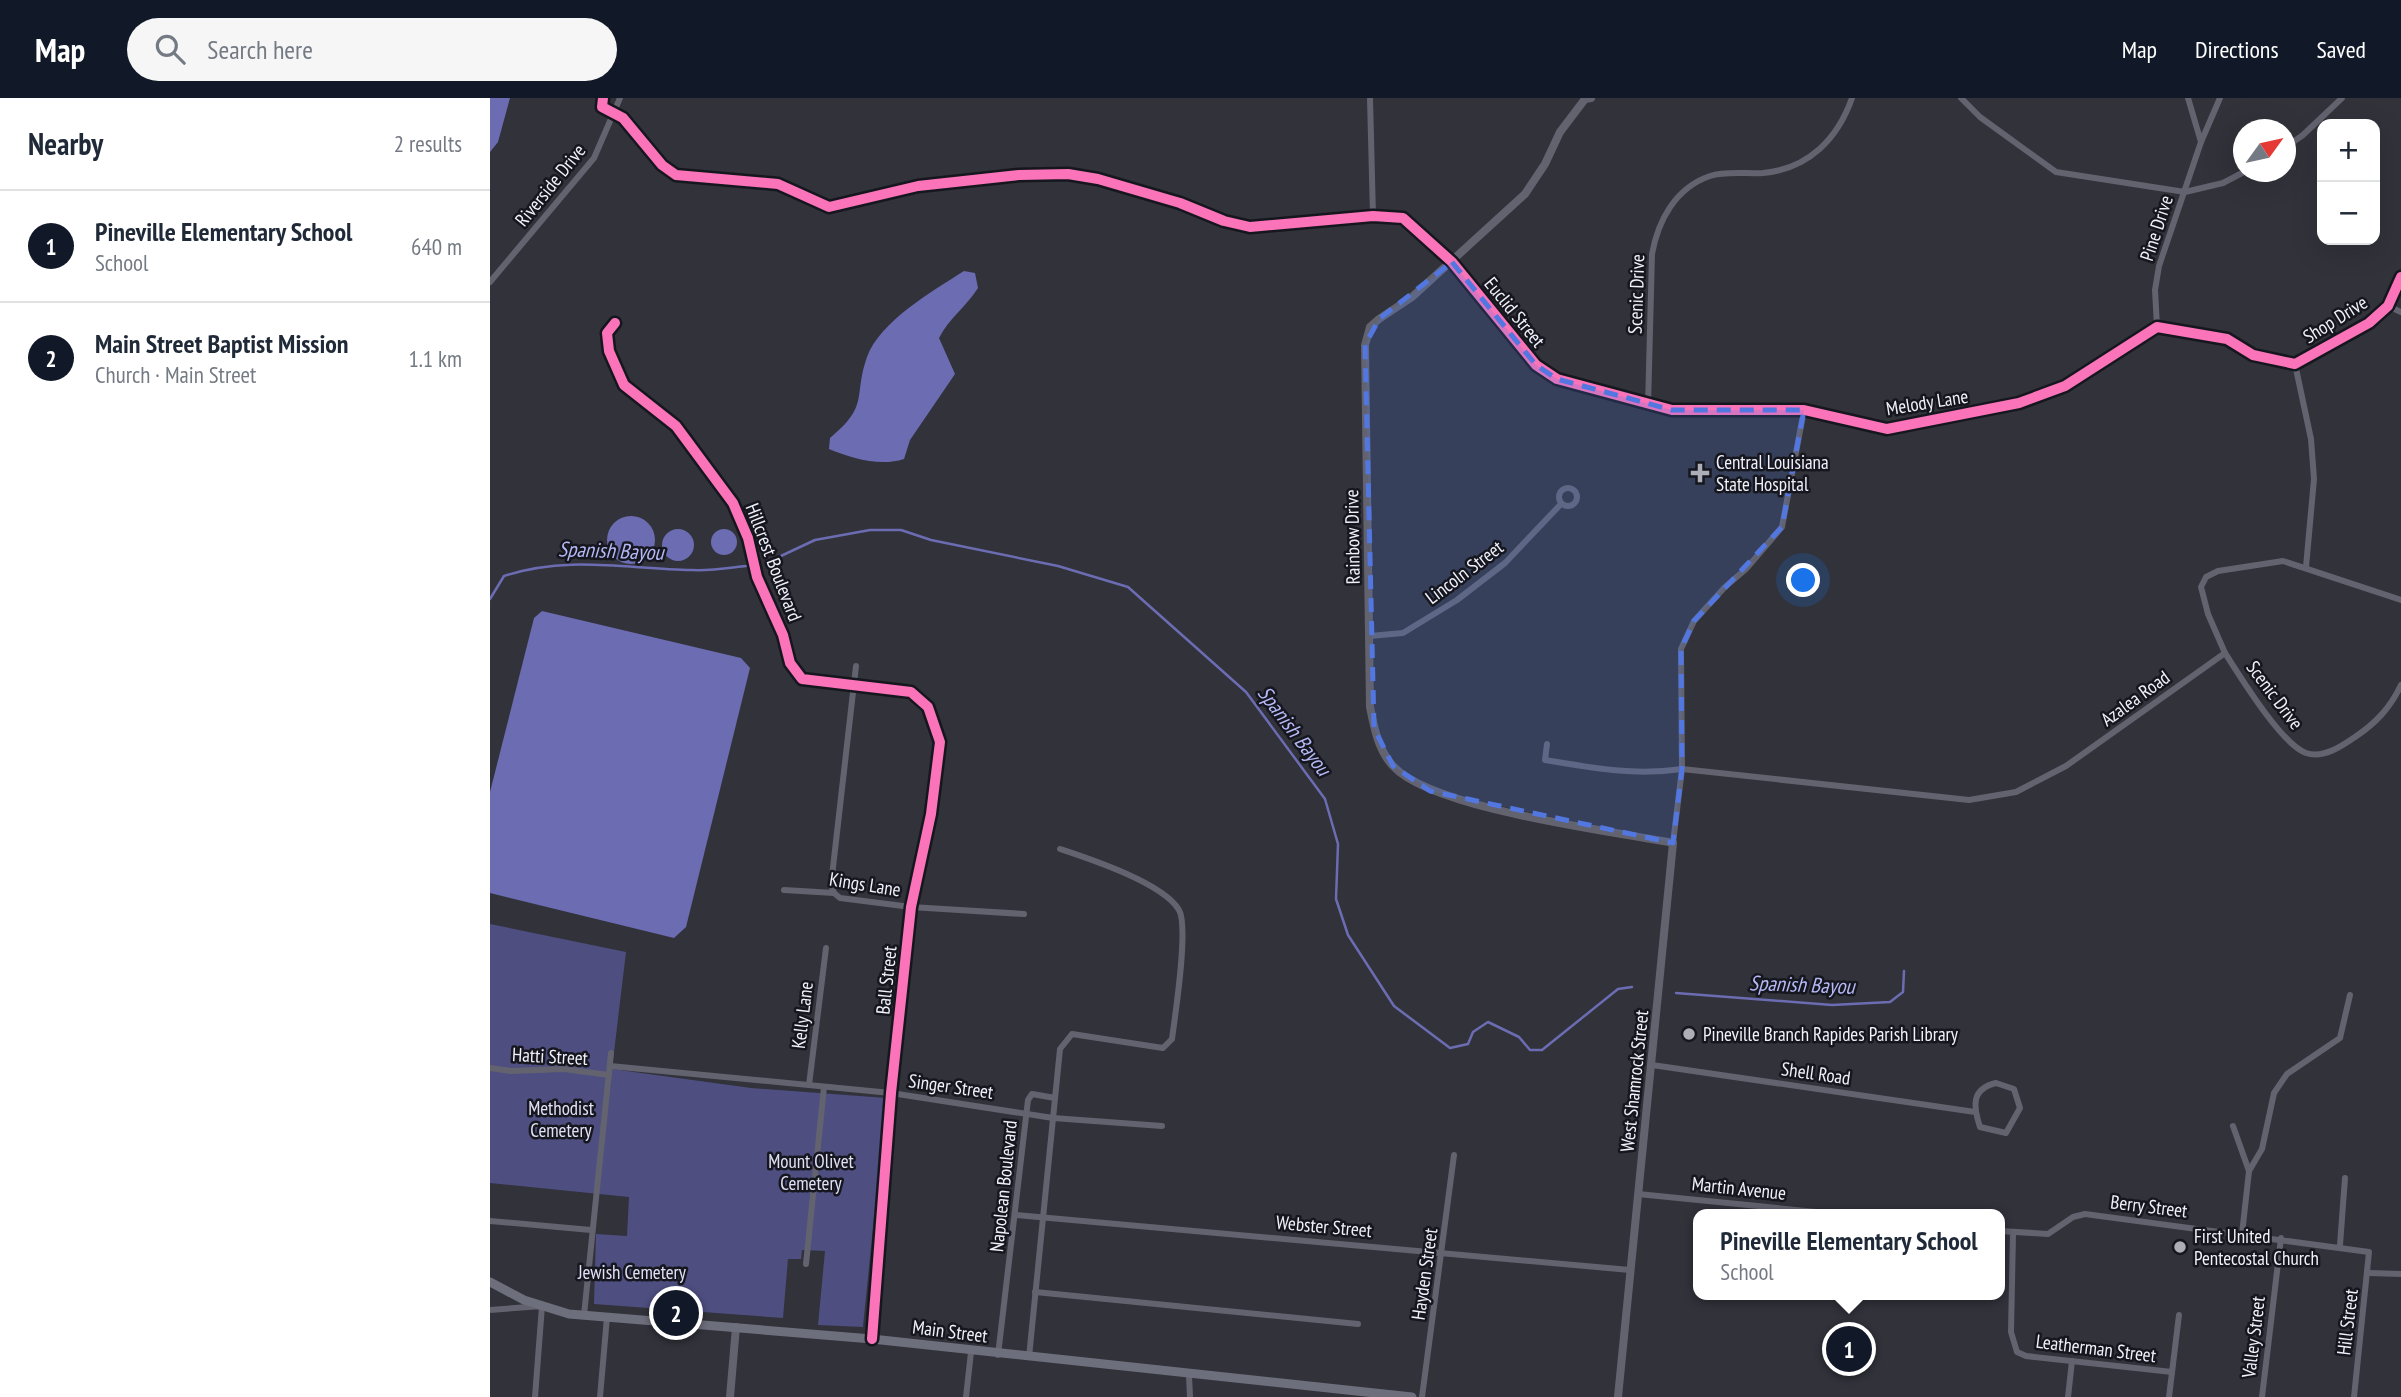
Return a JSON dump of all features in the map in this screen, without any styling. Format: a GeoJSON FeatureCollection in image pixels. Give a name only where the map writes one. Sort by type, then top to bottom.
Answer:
{"type":"FeatureCollection","features":[{"type":"Feature","properties":{"kind":"main road","name":"Main Street"},"geometry":{"type":"LineString","coordinates":[[490,1282],[542,1306],[584,1315],[872,1339],[971,1352],[1412,1397]]}},
{"type":"Feature","properties":{"kind":"street","name":"Euclid Street"},"geometry":{"type":"LineString","coordinates":[[603,98],[602,107],[615,113],[637,132],[662,165],[676,175],[778,184],[829,207],[918,186],[997,177],[1068,174],[1098,179],[1180,203],[1224,221],[1250,228],[1373,216],[1403,218],[1452,262],[1536,365],[1557,379],[1648,406]]}},
{"type":"Feature","properties":{"kind":"street","name":"Riverside Drive"},"geometry":{"type":"LineString","coordinates":[[490,282],[583,172],[601,146],[620,98]]}},
{"type":"Feature","properties":{"kind":"street"},"geometry":{"type":"LineString","coordinates":[[1370,98],[1373,216]]}},
{"type":"Feature","properties":{"kind":"street","name":"Rainbow Drive"},"geometry":{"type":"LineString","coordinates":[[1587,98],[1560,132],[1545,164],[1525,194],[1412,297],[1370,327],[1365,345],[1374,728],[1393,766],[1430,791],[1464,802],[1673,843]]}},
{"type":"Feature","properties":{"kind":"street","name":"Scenic Drive"},"geometry":{"type":"LineString","coordinates":[[1648,406],[1651,254],[1656,232],[1667,209],[1687,190],[1710,176],[1771,172],[1794,166],[1821,149],[1842,125],[1852,98]]}},
{"type":"Feature","properties":{"kind":"street"},"geometry":{"type":"LineString","coordinates":[[1961,98],[1980,117],[2056,172],[2185,192],[2223,183],[2233,178]]}},
{"type":"Feature","properties":{"kind":"street"},"geometry":{"type":"LineString","coordinates":[[2188,98],[2201,142]]}},
{"type":"Feature","properties":{"kind":"street","name":"Pine Drive"},"geometry":{"type":"LineString","coordinates":[[2157,327],[2155,290],[2159,267],[2201,142],[2220,98]]}},
{"type":"Feature","properties":{"kind":"street"},"geometry":{"type":"LineString","coordinates":[[2296,140],[2342,98]]}},
{"type":"Feature","properties":{"kind":"street","name":"Shop Drive"},"geometry":{"type":"LineString","coordinates":[[2157,327],[2227,339],[2253,355],[2295,364],[2369,323],[2388,306],[2401,276]]}},
{"type":"Feature","properties":{"kind":"street"},"geometry":{"type":"LineString","coordinates":[[2388,306],[2401,312]]}},
{"type":"Feature","properties":{"kind":"street","name":"Hillcrest Boulevard"},"geometry":{"type":"LineString","coordinates":[[615,323],[607,332],[609,351],[624,384],[676,426],[733,503],[748,538],[757,577],[783,635],[790,663],[802,679],[855,684]]}},
{"type":"Feature","properties":{"kind":"street","name":"Melody Lane"},"geometry":{"type":"LineString","coordinates":[[1648,406],[1672,410],[1804,410],[1887,429],[2019,404],[2065,386],[2157,327]]}},
{"type":"Feature","properties":{"kind":"street"},"geometry":{"type":"LineString","coordinates":[[2295,364],[2311,439],[2314,479],[2306,567]]}},
{"type":"Feature","properties":{"kind":"street","name":"West Shamrock Street"},"geometry":{"type":"LineString","coordinates":[[1618,1397],[1682,769],[1681,649],[1695,621],[1725,587],[1746,569],[1782,527],[1804,410]]}},
{"type":"Feature","properties":{"kind":"street","name":"Lincoln Street"},"geometry":{"type":"LineString","coordinates":[[1370,636],[1403,633],[1457,600],[1505,563],[1561,504]]}},
{"type":"Feature","properties":{"kind":"street"},"geometry":{"type":"LineString","coordinates":[[2225,653],[2208,614],[2201,587],[2206,577],[2218,571],[2265,561],[2283,561],[2401,600]]}},
{"type":"Feature","properties":{"kind":"street","name":"Scenic Drive"},"geometry":{"type":"LineString","coordinates":[[2225,653],[2267,714],[2290,741],[2305,752],[2316,754],[2339,748],[2359,735],[2391,705],[2401,685]]}},
{"type":"Feature","properties":{"kind":"street","name":"Azalea Road"},"geometry":{"type":"LineString","coordinates":[[1547,744],[1545,760],[1645,774],[1682,769],[1969,800],[2016,792],[2066,766],[2225,653]]}},
{"type":"Feature","properties":{"kind":"street"},"geometry":{"type":"LineString","coordinates":[[834,893],[831,886],[856,666]]}},
{"type":"Feature","properties":{"kind":"street","name":"Ball Street"},"geometry":{"type":"LineString","coordinates":[[855,684],[911,692],[928,707],[940,742],[931,814],[911,907],[891,1093],[872,1339]]}},
{"type":"Feature","properties":{"kind":"street"},"geometry":{"type":"LineString","coordinates":[[1029,1357],[1060,1049],[1072,1034],[1163,1048],[1172,1040],[1183,930],[1180,911],[1165,896],[1125,873],[1060,849]]}},
{"type":"Feature","properties":{"kind":"street","name":"Kings Lane"},"geometry":{"type":"LineString","coordinates":[[785,890],[834,893],[840,898],[911,907],[1024,914]]}},
{"type":"Feature","properties":{"kind":"street","name":"Kelly Lane"},"geometry":{"type":"LineString","coordinates":[[809,1085],[826,948]]}},
{"type":"Feature","properties":{"kind":"street"},"geometry":{"type":"LineString","coordinates":[[2242,1234],[2249,1171],[2262,1149],[2274,1093],[2287,1074],[2340,1038],[2350,995]]}},
{"type":"Feature","properties":{"kind":"street"},"geometry":{"type":"LineString","coordinates":[[584,1315],[611,1053]]}},
{"type":"Feature","properties":{"kind":"street","name":"Shell Road"},"geometry":{"type":"LineString","coordinates":[[1652,1065],[1975,1112]]}},
{"type":"Feature","properties":{"kind":"street","name":"Singer Street"},"geometry":{"type":"LineString","coordinates":[[610,1066],[891,1093],[1053,1118],[1162,1126]]}},
{"type":"Feature","properties":{"kind":"street","name":"Hatti Street"},"geometry":{"type":"LineString","coordinates":[[490,1068],[510,1071],[564,1069],[609,1076]]}},
{"type":"Feature","properties":{"kind":"street"},"geometry":{"type":"LineString","coordinates":[[1996,1083],[2014,1089],[2020,1108],[2006,1133],[1980,1127],[1975,1112],[1979,1092],[1984,1086],[1996,1083]]}},
{"type":"Feature","properties":{"kind":"street"},"geometry":{"type":"LineString","coordinates":[[806,1264],[824,1087]]}},
{"type":"Feature","properties":{"kind":"street","name":"Napolean Boulevard"},"geometry":{"type":"LineString","coordinates":[[998,1354],[1027,1113],[1032,1094],[1055,1098]]}},
{"type":"Feature","properties":{"kind":"street"},"geometry":{"type":"LineString","coordinates":[[2233,1126],[2249,1171]]}},
{"type":"Feature","properties":{"kind":"street","name":"Hayden Street"},"geometry":{"type":"LineString","coordinates":[[1422,1397],[1454,1155]]}},
{"type":"Feature","properties":{"kind":"street"},"geometry":{"type":"LineString","coordinates":[[2340,1245],[2344,1178]]}},
{"type":"Feature","properties":{"kind":"street","name":"Martin Avenue"},"geometry":{"type":"LineString","coordinates":[[1638,1194],[1786,1209]]}},
{"type":"Feature","properties":{"kind":"street","name":"Webster Street"},"geometry":{"type":"LineString","coordinates":[[1016,1214],[1630,1270]]}},
{"type":"Feature","properties":{"kind":"street","name":"Berry Street"},"geometry":{"type":"LineString","coordinates":[[2013,1233],[2048,1234],[2073,1217],[2085,1214],[2340,1245],[2369,1252]]}},
{"type":"Feature","properties":{"kind":"street"},"geometry":{"type":"LineString","coordinates":[[490,1222],[591,1230]]}},
{"type":"Feature","properties":{"kind":"street"},"geometry":{"type":"LineString","coordinates":[[2005,1232],[2013,1233]]}},
{"type":"Feature","properties":{"kind":"street","name":"Leatherman Street"},"geometry":{"type":"LineString","coordinates":[[2013,1233],[2011,1332],[2017,1352],[2026,1356],[2172,1372]]}},
{"type":"Feature","properties":{"kind":"street","name":"Valley Street"},"geometry":{"type":"LineString","coordinates":[[2262,1397],[2281,1238]]}},
{"type":"Feature","properties":{"kind":"street","name":"Hill Street"},"geometry":{"type":"LineString","coordinates":[[2354,1397],[2369,1273],[2369,1252]]}},
{"type":"Feature","properties":{"kind":"street"},"geometry":{"type":"LineString","coordinates":[[2369,1273],[2401,1274]]}},
{"type":"Feature","properties":{"kind":"street"},"geometry":{"type":"LineString","coordinates":[[1035,1292],[1358,1324]]}},
{"type":"Feature","properties":{"kind":"street"},"geometry":{"type":"LineString","coordinates":[[490,1310],[542,1306],[535,1397]]}},
{"type":"Feature","properties":{"kind":"street"},"geometry":{"type":"LineString","coordinates":[[2169,1397],[2179,1315]]}},
{"type":"Feature","properties":{"kind":"street"},"geometry":{"type":"LineString","coordinates":[[600,1397],[607,1317]]}},
{"type":"Feature","properties":{"kind":"street"},"geometry":{"type":"LineString","coordinates":[[730,1397],[736,1326]]}},
{"type":"Feature","properties":{"kind":"street"},"geometry":{"type":"LineString","coordinates":[[966,1397],[971,1352]]}},
{"type":"Feature","properties":{"kind":"street"},"geometry":{"type":"LineString","coordinates":[[2068,1397],[2072,1361]]}},
{"type":"Feature","properties":{"kind":"street"},"geometry":{"type":"LineString","coordinates":[[1189,1375],[1190,1397]]}},
{"type":"Feature","properties":{"kind":"highlighted area"},"geometry":{"type":"Polygon","coordinates":[[[1452,262],[1536,365],[1557,379],[1672,410],[1804,410],[1782,527],[1694,621],[1681,649],[1682,769],[1673,843],[1430,791],[1393,766],[1374,728],[1365,345],[1379,319],[1452,262]]]}},
{"type":"Feature","properties":{"kind":"green space"},"geometry":{"type":"Polygon","coordinates":[[[490,924],[626,952],[612,1069],[751,1088],[886,1098],[863,1327],[818,1325],[825,1251],[802,1250],[801,1259],[788,1259],[783,1318],[594,1304],[596,1234],[627,1236],[629,1197],[490,1183],[490,924]]]}},
{"type":"Feature","properties":{"kind":"water"},"geometry":{"type":"Polygon","coordinates":[[[490,98],[510,98],[498,142],[490,152],[490,98]]]}},
{"type":"Feature","properties":{"kind":"water"},"geometry":{"type":"Polygon","coordinates":[[[964,271],[975,273],[978,288],[939,338],[955,374],[910,440],[904,459],[876,462],[829,449],[830,438],[851,417],[856,408],[867,357],[883,331],[909,308],[964,271]]]}},
{"type":"Feature","properties":{"kind":"water"},"geometry":{"type":"Polygon","coordinates":[[[631,516],[640,517],[648,523],[654,531],[654,549],[648,557],[640,563],[631,564],[622,563],[614,557],[608,549],[607,540],[608,531],[614,523],[622,517],[631,516]]]}},
{"type":"Feature","properties":{"kind":"water"},"geometry":{"type":"Polygon","coordinates":[[[678,529],[689,534],[694,545],[689,556],[678,561],[667,556],[662,545],[667,534],[678,529]]]}},
{"type":"Feature","properties":{"kind":"water"},"geometry":{"type":"Polygon","coordinates":[[[724,529],[733,533],[737,542],[733,551],[724,555],[715,551],[711,542],[715,533],[724,529]]]}},
{"type":"Feature","properties":{"kind":"water"},"geometry":{"type":"Polygon","coordinates":[[[542,611],[741,658],[750,668],[686,927],[674,938],[490,893],[490,792],[534,618],[542,611]]]}},
{"type":"Feature","properties":{"kind":"waterway","name":"Spanish Bayou"},"geometry":{"type":"LineString","coordinates":[[766,563],[815,540],[870,530],[901,530],[931,540],[1058,566],[1128,587],[1246,692],[1325,799],[1338,844],[1336,899],[1348,935],[1394,1006],[1450,1048],[1468,1044],[1473,1032],[1488,1022],[1519,1037],[1530,1050],[1542,1050],[1618,989],[1632,987]]}},
{"type":"Feature","properties":{"kind":"waterway","name":"Spanish Bayou"},"geometry":{"type":"LineString","coordinates":[[490,599],[504,576],[551,566],[597,565],[699,570],[746,566]]}},
{"type":"Feature","properties":{"kind":"waterway","name":"Spanish Bayou"},"geometry":{"type":"LineString","coordinates":[[1676,993],[1832,1005],[1890,1002],[1903,992],[1904,971]]}},
{"type":"Feature","properties":{"kind":"cycle path"},"geometry":{"type":"LineString","coordinates":[[603,98],[602,107],[623,118],[662,165],[676,175],[778,184],[829,207],[918,186],[1019,175],[1068,174],[1098,179],[1180,203],[1224,221],[1250,227],[1373,216],[1403,218],[1452,262],[1536,365],[1557,379],[1672,410],[1804,410],[1887,429],[2019,403],[2065,386],[2157,327],[2227,339],[2253,355],[2295,364],[2369,323],[2388,306],[2401,277]]}},
{"type":"Feature","properties":{"kind":"cycle path"},"geometry":{"type":"LineString","coordinates":[[615,323],[607,333],[609,351],[624,385],[676,426],[733,503],[748,538],[757,577],[783,635],[790,663],[802,679],[911,692],[928,707],[940,742],[931,814],[911,907],[891,1093],[872,1339]]}},
{"type":"Feature","properties":{"kind":"place","name":"Central Louisiana State Hospital"},"geometry":{"type":"Point","coordinates":[1700,473]}},
{"type":"Feature","properties":{"kind":"place","name":"Pineville Branch Rapides Parish Library"},"geometry":{"type":"Point","coordinates":[1689,1034]}},
{"type":"Feature","properties":{"kind":"place","name":"First United Pentecostal Church"},"geometry":{"type":"Point","coordinates":[2180,1247]}},
{"type":"Feature","properties":{"kind":"place","name":"Main Street Baptist Mission"},"geometry":{"type":"Point","coordinates":[676,1313]}},
{"type":"Feature","properties":{"kind":"place","name":"Pineville Elementary School"},"geometry":{"type":"Point","coordinates":[1849,1349]}},
{"type":"Feature","properties":{"kind":"park label","name":"Methodist Cemetery"},"geometry":{"type":"Point","coordinates":[561,1119]}},
{"type":"Feature","properties":{"kind":"park label","name":"Mount Olivet Cemetery"},"geometry":{"type":"Point","coordinates":[811,1172]}},
{"type":"Feature","properties":{"kind":"park label","name":"Jewish Cemetery"},"geometry":{"type":"Point","coordinates":[632,1272]}}]}
